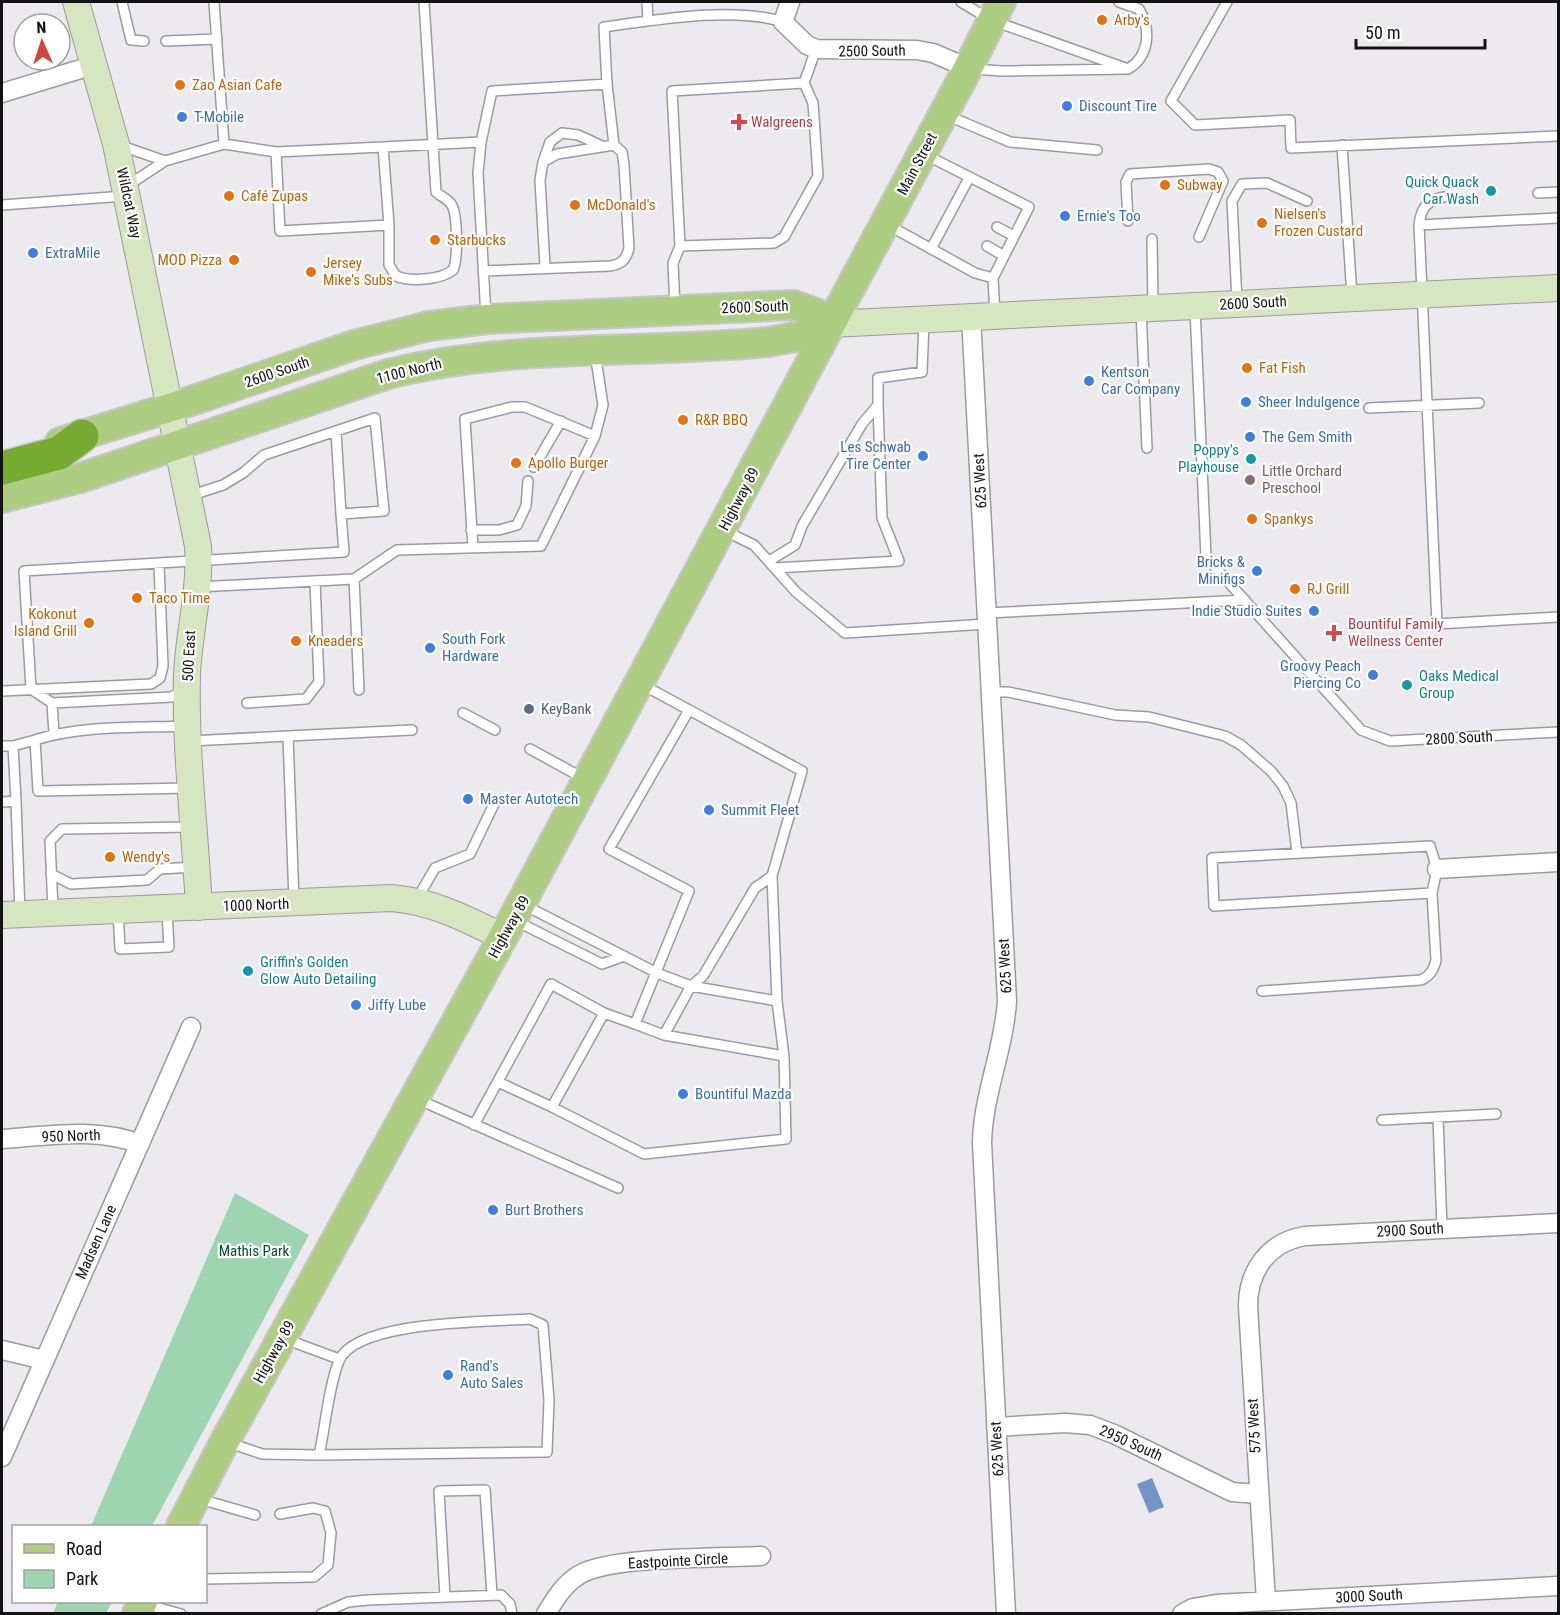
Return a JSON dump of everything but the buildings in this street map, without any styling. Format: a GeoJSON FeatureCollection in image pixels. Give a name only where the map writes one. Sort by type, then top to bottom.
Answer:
{"type":"FeatureCollection","features":[{"type":"Feature","properties":{"kind":"highway"},"geometry":{"type":"LineString","coordinates":[[2,468],[59,453],[82,436]]}},
{"type":"Feature","properties":{"kind":"main road","name":"Main Street"},"geometry":{"type":"LineString","coordinates":[[831,324],[944,115],[996,11]]}},
{"type":"Feature","properties":{"kind":"main road","name":"2600 South"},"geometry":{"type":"LineString","coordinates":[[2,453],[82,436],[386,336],[429,326],[487,319],[794,305],[816,313],[831,324]]}},
{"type":"Feature","properties":{"kind":"main road","name":"1100 North"},"geometry":{"type":"LineString","coordinates":[[2,498],[80,478],[416,367],[472,358],[768,342],[800,336],[831,324]]}},
{"type":"Feature","properties":{"kind":"main road","name":"Highway 89"},"geometry":{"type":"LineString","coordinates":[[182,1525],[225,1441],[588,781],[831,324]]}},
{"type":"Feature","properties":{"kind":"street","name":"Wildcat Way"},"geometry":{"type":"LineString","coordinates":[[76,2],[116,144],[169,408]]}},
{"type":"Feature","properties":{"kind":"street"},"geometry":{"type":"LineString","coordinates":[[783,22],[790,2]]}},
{"type":"Feature","properties":{"kind":"street","name":"2500 South"},"geometry":{"type":"LineString","coordinates":[[783,22],[807,45],[816,49],[829,51],[917,50],[933,53],[968,68]]}},
{"type":"Feature","properties":{"kind":"street"},"geometry":{"type":"LineString","coordinates":[[2,93],[94,65]]}},
{"type":"Feature","properties":{"kind":"street","name":"2600 South"},"geometry":{"type":"LineString","coordinates":[[831,324],[1558,288]]}},
{"type":"Feature","properties":{"kind":"street","name":"625 West"},"geometry":{"type":"LineString","coordinates":[[983,315],[987,619],[1007,1001],[1005,1027],[985,1101],[982,1128],[1006,1614]]}},
{"type":"Feature","properties":{"kind":"street","name":"500 East"},"geometry":{"type":"LineString","coordinates":[[169,408],[188,496],[198,575],[189,641],[187,690],[199,907]]}},
{"type":"Feature","properties":{"kind":"street"},"geometry":{"type":"LineString","coordinates":[[1437,869],[1558,862]]}},
{"type":"Feature","properties":{"kind":"street","name":"1000 North"},"geometry":{"type":"LineString","coordinates":[[11,915],[379,898],[416,901],[444,909],[512,920]]}},
{"type":"Feature","properties":{"kind":"street","name":"Madsen Lane"},"geometry":{"type":"LineString","coordinates":[[2,1457],[191,1028]]}},
{"type":"Feature","properties":{"kind":"street","name":"950 North"},"geometry":{"type":"LineString","coordinates":[[2,1139],[101,1134],[122,1137],[140,1144]]}},
{"type":"Feature","properties":{"kind":"street","name":"2900 South"},"geometry":{"type":"LineString","coordinates":[[1266,1255],[1286,1241],[1305,1236],[1558,1223]]}},
{"type":"Feature","properties":{"kind":"street","name":"575 West"},"geometry":{"type":"LineString","coordinates":[[1266,1255],[1255,1270],[1248,1296],[1266,1601]]}},
{"type":"Feature","properties":{"kind":"street"},"geometry":{"type":"LineString","coordinates":[[2,1350],[44,1360]]}},
{"type":"Feature","properties":{"kind":"street","name":"2950 South"},"geometry":{"type":"LineString","coordinates":[[996,1427],[1065,1423],[1090,1425],[1114,1434],[1232,1492],[1258,1494]]}},
{"type":"Feature","properties":{"kind":"street","name":"Eastpointe Circle"},"geometry":{"type":"LineString","coordinates":[[546,1614],[569,1582],[594,1569],[620,1564],[762,1556]]}},
{"type":"Feature","properties":{"kind":"street","name":"3000 South"},"geometry":{"type":"LineString","coordinates":[[1182,1614],[1204,1605],[1558,1587]]}},
{"type":"Feature","properties":{"kind":"lane"},"geometry":{"type":"LineString","coordinates":[[122,2],[131,40],[144,41]]}},
{"type":"Feature","properties":{"kind":"lane"},"geometry":{"type":"LineString","coordinates":[[214,2],[224,144]]}},
{"type":"Feature","properties":{"kind":"lane"},"geometry":{"type":"LineString","coordinates":[[383,147],[389,265],[396,276],[408,279],[448,274],[453,270],[457,258],[454,212],[451,204],[436,192],[424,2]]}},
{"type":"Feature","properties":{"kind":"lane"},"geometry":{"type":"LineString","coordinates":[[647,2],[648,21]]}},
{"type":"Feature","properties":{"kind":"lane"},"geometry":{"type":"LineString","coordinates":[[961,2],[996,11],[1128,69]]}},
{"type":"Feature","properties":{"kind":"lane"},"geometry":{"type":"LineString","coordinates":[[968,68],[1001,71],[1128,69],[1141,58],[1147,31],[1139,9],[1119,2]]}},
{"type":"Feature","properties":{"kind":"lane"},"geometry":{"type":"LineString","coordinates":[[1227,2],[1172,101],[1195,125],[1290,120],[1292,148],[1558,136]]}},
{"type":"Feature","properties":{"kind":"lane"},"geometry":{"type":"LineString","coordinates":[[483,271],[610,266],[620,264],[626,258],[629,248],[624,165],[622,152],[614,145],[607,84],[604,27],[648,21],[753,14],[783,22]]}},
{"type":"Feature","properties":{"kind":"lane"},"geometry":{"type":"LineString","coordinates":[[165,41],[216,39]]}},
{"type":"Feature","properties":{"kind":"lane"},"geometry":{"type":"LineString","coordinates":[[680,246],[774,243],[784,237],[818,176],[813,103],[804,83],[816,49]]}},
{"type":"Feature","properties":{"kind":"lane"},"geometry":{"type":"LineString","coordinates":[[675,311],[673,262],[680,246],[672,91],[804,83]]}},
{"type":"Feature","properties":{"kind":"lane"},"geometry":{"type":"LineString","coordinates":[[487,319],[478,173],[481,142],[492,91],[607,84]]}},
{"type":"Feature","properties":{"kind":"lane"},"geometry":{"type":"LineString","coordinates":[[944,115],[1010,142],[1097,150]]}},
{"type":"Feature","properties":{"kind":"lane"},"geometry":{"type":"LineString","coordinates":[[545,267],[540,180],[550,142],[562,133],[578,135],[602,146]]}},
{"type":"Feature","properties":{"kind":"lane"},"geometry":{"type":"LineString","coordinates":[[2,205],[126,192],[165,161],[224,144],[276,152],[481,142]]}},
{"type":"Feature","properties":{"kind":"lane"},"geometry":{"type":"LineString","coordinates":[[116,144],[165,161]]}},
{"type":"Feature","properties":{"kind":"lane"},"geometry":{"type":"LineString","coordinates":[[543,162],[557,154],[614,145]]}},
{"type":"Feature","properties":{"kind":"lane"},"geometry":{"type":"LineString","coordinates":[[1342,146],[1352,298]]}},
{"type":"Feature","properties":{"kind":"lane"},"geometry":{"type":"LineString","coordinates":[[276,152],[280,231],[388,225]]}},
{"type":"Feature","properties":{"kind":"lane"},"geometry":{"type":"LineString","coordinates":[[923,154],[1029,207],[993,278],[983,315]]}},
{"type":"Feature","properties":{"kind":"lane"},"geometry":{"type":"LineString","coordinates":[[1128,221],[1126,182],[1130,174],[1209,169],[1218,172],[1223,181],[1199,237]]}},
{"type":"Feature","properties":{"kind":"lane"},"geometry":{"type":"LineString","coordinates":[[931,249],[969,178]]}},
{"type":"Feature","properties":{"kind":"lane"},"geometry":{"type":"LineString","coordinates":[[1237,303],[1232,201],[1242,184],[1267,183],[1307,201]]}},
{"type":"Feature","properties":{"kind":"lane"},"geometry":{"type":"LineString","coordinates":[[1538,193],[1558,192]]}},
{"type":"Feature","properties":{"kind":"lane"},"geometry":{"type":"LineString","coordinates":[[1444,197],[1428,202],[1420,215],[1419,225],[1420,295],[1437,624],[1558,617]]}},
{"type":"Feature","properties":{"kind":"lane"},"geometry":{"type":"LineString","coordinates":[[955,204],[965,210]]}},
{"type":"Feature","properties":{"kind":"lane"},"geometry":{"type":"LineString","coordinates":[[1419,225],[1558,218]]}},
{"type":"Feature","properties":{"kind":"lane"},"geometry":{"type":"LineString","coordinates":[[885,224],[975,273],[993,278]]}},
{"type":"Feature","properties":{"kind":"lane"},"geometry":{"type":"LineString","coordinates":[[944,224],[954,229]]}},
{"type":"Feature","properties":{"kind":"lane"},"geometry":{"type":"LineString","coordinates":[[997,227],[1014,236]]}},
{"type":"Feature","properties":{"kind":"lane"},"geometry":{"type":"LineString","coordinates":[[1148,448],[1147,308],[1152,239]]}},
{"type":"Feature","properties":{"kind":"lane"},"geometry":{"type":"LineString","coordinates":[[987,246],[1004,256]]}},
{"type":"Feature","properties":{"kind":"lane"},"geometry":{"type":"LineString","coordinates":[[1195,305],[1206,557],[1245,600]]}},
{"type":"Feature","properties":{"kind":"lane"},"geometry":{"type":"LineString","coordinates":[[772,565],[899,561],[882,518],[878,378],[922,372],[924,319]]}},
{"type":"Feature","properties":{"kind":"lane"},"geometry":{"type":"LineString","coordinates":[[31,689],[24,571],[159,564],[198,575],[315,581],[354,579],[397,550],[542,546],[595,436],[603,405],[595,351]]}},
{"type":"Feature","properties":{"kind":"lane"},"geometry":{"type":"LineString","coordinates":[[1369,408],[1479,403]]}},
{"type":"Feature","properties":{"kind":"lane"},"geometry":{"type":"LineString","coordinates":[[772,565],[795,545],[802,526],[862,424],[878,405]]}},
{"type":"Feature","properties":{"kind":"lane"},"geometry":{"type":"LineString","coordinates":[[472,548],[465,419],[512,407],[525,407],[595,436]]}},
{"type":"Feature","properties":{"kind":"lane"},"geometry":{"type":"LineString","coordinates":[[188,496],[223,485],[243,473],[264,455],[375,418],[384,511],[341,514]]}},
{"type":"Feature","properties":{"kind":"lane"},"geometry":{"type":"LineString","coordinates":[[534,467],[561,421]]}},
{"type":"Feature","properties":{"kind":"lane"},"geometry":{"type":"LineString","coordinates":[[198,575],[344,552],[336,431]]}},
{"type":"Feature","properties":{"kind":"lane"},"geometry":{"type":"LineString","coordinates":[[471,530],[499,530],[517,525],[526,506],[528,481]]}},
{"type":"Feature","properties":{"kind":"lane"},"geometry":{"type":"LineString","coordinates":[[722,530],[754,545],[796,592],[845,633],[987,619],[1245,600]]}},
{"type":"Feature","properties":{"kind":"lane"},"geometry":{"type":"LineString","coordinates":[[2,691],[151,684],[160,678],[163,666],[159,564]]}},
{"type":"Feature","properties":{"kind":"lane"},"geometry":{"type":"LineString","coordinates":[[354,579],[359,690]]}},
{"type":"Feature","properties":{"kind":"lane"},"geometry":{"type":"LineString","coordinates":[[247,703],[306,699],[319,682],[315,581]]}},
{"type":"Feature","properties":{"kind":"lane","name":"2800 South"},"geometry":{"type":"LineString","coordinates":[[1245,600],[1361,730],[1390,741],[1558,732]]}},
{"type":"Feature","properties":{"kind":"lane"},"geometry":{"type":"LineString","coordinates":[[498,1082],[644,1154],[786,1139],[784,1056],[777,1001],[772,876],[802,771],[640,684]]}},
{"type":"Feature","properties":{"kind":"lane"},"geometry":{"type":"LineString","coordinates":[[31,689],[52,703],[171,697],[187,690]]}},
{"type":"Feature","properties":{"kind":"lane"},"geometry":{"type":"LineString","coordinates":[[991,692],[1008,692],[1115,715],[1149,717],[1225,736],[1254,755],[1283,786],[1291,803],[1297,853]]}},
{"type":"Feature","properties":{"kind":"lane"},"geometry":{"type":"LineString","coordinates":[[52,703],[54,734]]}},
{"type":"Feature","properties":{"kind":"lane"},"geometry":{"type":"LineString","coordinates":[[635,1024],[689,891],[609,849],[689,710]]}},
{"type":"Feature","properties":{"kind":"lane"},"geometry":{"type":"LineString","coordinates":[[464,713],[495,730]]}},
{"type":"Feature","properties":{"kind":"lane"},"geometry":{"type":"LineString","coordinates":[[2,746],[13,746],[54,734],[190,733],[288,736],[412,730]]}},
{"type":"Feature","properties":{"kind":"lane"},"geometry":{"type":"LineString","coordinates":[[288,736],[295,903]]}},
{"type":"Feature","properties":{"kind":"lane"},"geometry":{"type":"LineString","coordinates":[[35,740],[38,792],[192,788]]}},
{"type":"Feature","properties":{"kind":"lane"},"geometry":{"type":"LineString","coordinates":[[11,915],[16,801],[13,746]]}},
{"type":"Feature","properties":{"kind":"lane"},"geometry":{"type":"LineString","coordinates":[[530,749],[588,781]]}},
{"type":"Feature","properties":{"kind":"lane"},"geometry":{"type":"LineString","coordinates":[[2,802],[16,801]]}},
{"type":"Feature","properties":{"kind":"lane"},"geometry":{"type":"LineString","coordinates":[[416,901],[435,868],[470,854],[494,804]]}},
{"type":"Feature","properties":{"kind":"lane"},"geometry":{"type":"LineString","coordinates":[[54,913],[50,841],[62,829],[195,827]]}},
{"type":"Feature","properties":{"kind":"lane"},"geometry":{"type":"LineString","coordinates":[[1262,991],[1427,977],[1435,967],[1436,960],[1432,893],[1437,869],[1430,846],[1212,858],[1214,906],[1432,893]]}},
{"type":"Feature","properties":{"kind":"lane"},"geometry":{"type":"LineString","coordinates":[[51,874],[71,884],[82,884],[147,880],[160,869],[197,867]]}},
{"type":"Feature","properties":{"kind":"lane"},"geometry":{"type":"LineString","coordinates":[[664,1035],[691,986],[703,976],[755,888],[772,876]]}},
{"type":"Feature","properties":{"kind":"lane"},"geometry":{"type":"LineString","coordinates":[[118,910],[120,950],[169,947],[167,908]]}},
{"type":"Feature","properties":{"kind":"lane"},"geometry":{"type":"LineString","coordinates":[[512,920],[624,956],[657,973],[691,986],[777,1001]]}},
{"type":"Feature","properties":{"kind":"lane"},"geometry":{"type":"LineString","coordinates":[[512,920],[602,964],[624,956]]}},
{"type":"Feature","properties":{"kind":"lane"},"geometry":{"type":"LineString","coordinates":[[474,1125],[551,984],[604,1013],[664,1035],[784,1056]]}},
{"type":"Feature","properties":{"kind":"lane"},"geometry":{"type":"LineString","coordinates":[[552,1107],[604,1013]]}},
{"type":"Feature","properties":{"kind":"lane"},"geometry":{"type":"LineString","coordinates":[[415,1098],[618,1188]]}},
{"type":"Feature","properties":{"kind":"lane"},"geometry":{"type":"LineString","coordinates":[[1382,1120],[1496,1114]]}},
{"type":"Feature","properties":{"kind":"lane"},"geometry":{"type":"LineString","coordinates":[[1438,1117],[1442,1229]]}},
{"type":"Feature","properties":{"kind":"lane"},"geometry":{"type":"LineString","coordinates":[[225,1441],[262,1454],[319,1455],[547,1452],[549,1400],[543,1325],[530,1319],[395,1329],[362,1339],[339,1359],[319,1455]]}},
{"type":"Feature","properties":{"kind":"lane"},"geometry":{"type":"LineString","coordinates":[[282,1338],[339,1359]]}},
{"type":"Feature","properties":{"kind":"lane"},"geometry":{"type":"LineString","coordinates":[[445,1597],[439,1491],[485,1490],[492,1595]]}},
{"type":"Feature","properties":{"kind":"lane"},"geometry":{"type":"LineString","coordinates":[[196,1498],[255,1515]]}},
{"type":"Feature","properties":{"kind":"lane"},"geometry":{"type":"LineString","coordinates":[[207,1578],[314,1577],[328,1566],[331,1533],[325,1511],[313,1508],[280,1514]]}},
{"type":"Feature","properties":{"kind":"lane"},"geometry":{"type":"LineString","coordinates":[[321,1614],[358,1601],[501,1595],[510,1604],[512,1614]]}},
{"type":"Feature","properties":{"kind":"lane"},"geometry":{"type":"LineString","coordinates":[[141,1606],[181,1614]]}},
{"type":"Feature","properties":{"kind":"green space","name":"Mathis Park"},"geometry":{"type":"Polygon","coordinates":[[[235,1193],[309,1235],[153,1525],[91,1525],[235,1193]]]}},
{"type":"Feature","properties":{"kind":"green space"},"geometry":{"type":"Polygon","coordinates":[[[58,1603],[111,1603],[106,1613],[53,1613],[58,1603]]]}},
{"type":"Feature","properties":{"kind":"water"},"geometry":{"type":"Polygon","coordinates":[[[1152,1478],[1164,1507],[1149,1513],[1137,1484],[1152,1478]]]}},
{"type":"Feature","properties":{"kind":"place","name":"Arby's"},"geometry":{"type":"Point","coordinates":[1102,20]}},
{"type":"Feature","properties":{"kind":"place","name":"Zao Asian Cafe"},"geometry":{"type":"Point","coordinates":[180,85]}},
{"type":"Feature","properties":{"kind":"place","name":"Discount Tire"},"geometry":{"type":"Point","coordinates":[1067,106]}},
{"type":"Feature","properties":{"kind":"place","name":"T-Mobile"},"geometry":{"type":"Point","coordinates":[182,117]}},
{"type":"Feature","properties":{"kind":"place","name":"Walgreens"},"geometry":{"type":"Point","coordinates":[739,122]}},
{"type":"Feature","properties":{"kind":"place","name":"Subway"},"geometry":{"type":"Point","coordinates":[1165,185]}},
{"type":"Feature","properties":{"kind":"place","name":"Quick Quack Car Wash"},"geometry":{"type":"Point","coordinates":[1491,191]}},
{"type":"Feature","properties":{"kind":"place","name":"Café Zupas"},"geometry":{"type":"Point","coordinates":[229,196]}},
{"type":"Feature","properties":{"kind":"place","name":"McDonald's"},"geometry":{"type":"Point","coordinates":[575,205]}},
{"type":"Feature","properties":{"kind":"place","name":"Ernie's Too"},"geometry":{"type":"Point","coordinates":[1065,216]}},
{"type":"Feature","properties":{"kind":"place","name":"Nielsen's Frozen Custard"},"geometry":{"type":"Point","coordinates":[1262,223]}},
{"type":"Feature","properties":{"kind":"place","name":"Starbucks"},"geometry":{"type":"Point","coordinates":[435,240]}},
{"type":"Feature","properties":{"kind":"place","name":"ExtraMile"},"geometry":{"type":"Point","coordinates":[33,253]}},
{"type":"Feature","properties":{"kind":"place","name":"MOD Pizza"},"geometry":{"type":"Point","coordinates":[234,260]}},
{"type":"Feature","properties":{"kind":"place","name":"Jersey Mike's Subs"},"geometry":{"type":"Point","coordinates":[311,272]}},
{"type":"Feature","properties":{"kind":"place","name":"Fat Fish"},"geometry":{"type":"Point","coordinates":[1247,368]}},
{"type":"Feature","properties":{"kind":"place","name":"Kentson Car Company"},"geometry":{"type":"Point","coordinates":[1089,381]}},
{"type":"Feature","properties":{"kind":"place","name":"Sheer Indulgence"},"geometry":{"type":"Point","coordinates":[1246,402]}},
{"type":"Feature","properties":{"kind":"place","name":"R&R BBQ"},"geometry":{"type":"Point","coordinates":[683,420]}},
{"type":"Feature","properties":{"kind":"place","name":"The Gem Smith"},"geometry":{"type":"Point","coordinates":[1250,437]}},
{"type":"Feature","properties":{"kind":"place","name":"Les Schwab Tire Center"},"geometry":{"type":"Point","coordinates":[923,456]}},
{"type":"Feature","properties":{"kind":"place","name":"Poppy's Playhouse"},"geometry":{"type":"Point","coordinates":[1251,459]}},
{"type":"Feature","properties":{"kind":"place","name":"Apollo Burger"},"geometry":{"type":"Point","coordinates":[516,463]}},
{"type":"Feature","properties":{"kind":"place","name":"Little Orchard Preschool"},"geometry":{"type":"Point","coordinates":[1250,480]}},
{"type":"Feature","properties":{"kind":"place","name":"Spankys"},"geometry":{"type":"Point","coordinates":[1252,519]}},
{"type":"Feature","properties":{"kind":"place","name":"Bricks & Minifigs"},"geometry":{"type":"Point","coordinates":[1257,571]}},
{"type":"Feature","properties":{"kind":"place","name":"RJ Grill"},"geometry":{"type":"Point","coordinates":[1295,589]}},
{"type":"Feature","properties":{"kind":"place","name":"Taco Time"},"geometry":{"type":"Point","coordinates":[137,598]}},
{"type":"Feature","properties":{"kind":"place","name":"Indie Studio Suites"},"geometry":{"type":"Point","coordinates":[1314,611]}},
{"type":"Feature","properties":{"kind":"place","name":"Kokonut Island Grill"},"geometry":{"type":"Point","coordinates":[89,623]}},
{"type":"Feature","properties":{"kind":"place","name":"Bountiful Family Wellness Center"},"geometry":{"type":"Point","coordinates":[1334,633]}},
{"type":"Feature","properties":{"kind":"place","name":"Kneaders"},"geometry":{"type":"Point","coordinates":[296,641]}},
{"type":"Feature","properties":{"kind":"place","name":"South Fork Hardware"},"geometry":{"type":"Point","coordinates":[430,648]}},
{"type":"Feature","properties":{"kind":"place","name":"Groovy Peach Piercing Co"},"geometry":{"type":"Point","coordinates":[1373,675]}},
{"type":"Feature","properties":{"kind":"place","name":"Oaks Medical Group"},"geometry":{"type":"Point","coordinates":[1407,685]}},
{"type":"Feature","properties":{"kind":"place","name":"KeyBank"},"geometry":{"type":"Point","coordinates":[529,709]}},
{"type":"Feature","properties":{"kind":"place","name":"Master Autotech"},"geometry":{"type":"Point","coordinates":[468,799]}},
{"type":"Feature","properties":{"kind":"place","name":"Summit Fleet"},"geometry":{"type":"Point","coordinates":[709,810]}},
{"type":"Feature","properties":{"kind":"place","name":"Wendy's"},"geometry":{"type":"Point","coordinates":[110,857]}},
{"type":"Feature","properties":{"kind":"place","name":"Griffin's Golden Glow Auto Detailing"},"geometry":{"type":"Point","coordinates":[248,971]}},
{"type":"Feature","properties":{"kind":"place","name":"Jiffy Lube"},"geometry":{"type":"Point","coordinates":[356,1005]}},
{"type":"Feature","properties":{"kind":"place","name":"Bountiful Mazda"},"geometry":{"type":"Point","coordinates":[683,1094]}},
{"type":"Feature","properties":{"kind":"place","name":"Burt Brothers"},"geometry":{"type":"Point","coordinates":[493,1210]}},
{"type":"Feature","properties":{"kind":"place","name":"Rand's Auto Sales"},"geometry":{"type":"Point","coordinates":[448,1375]}}]}
